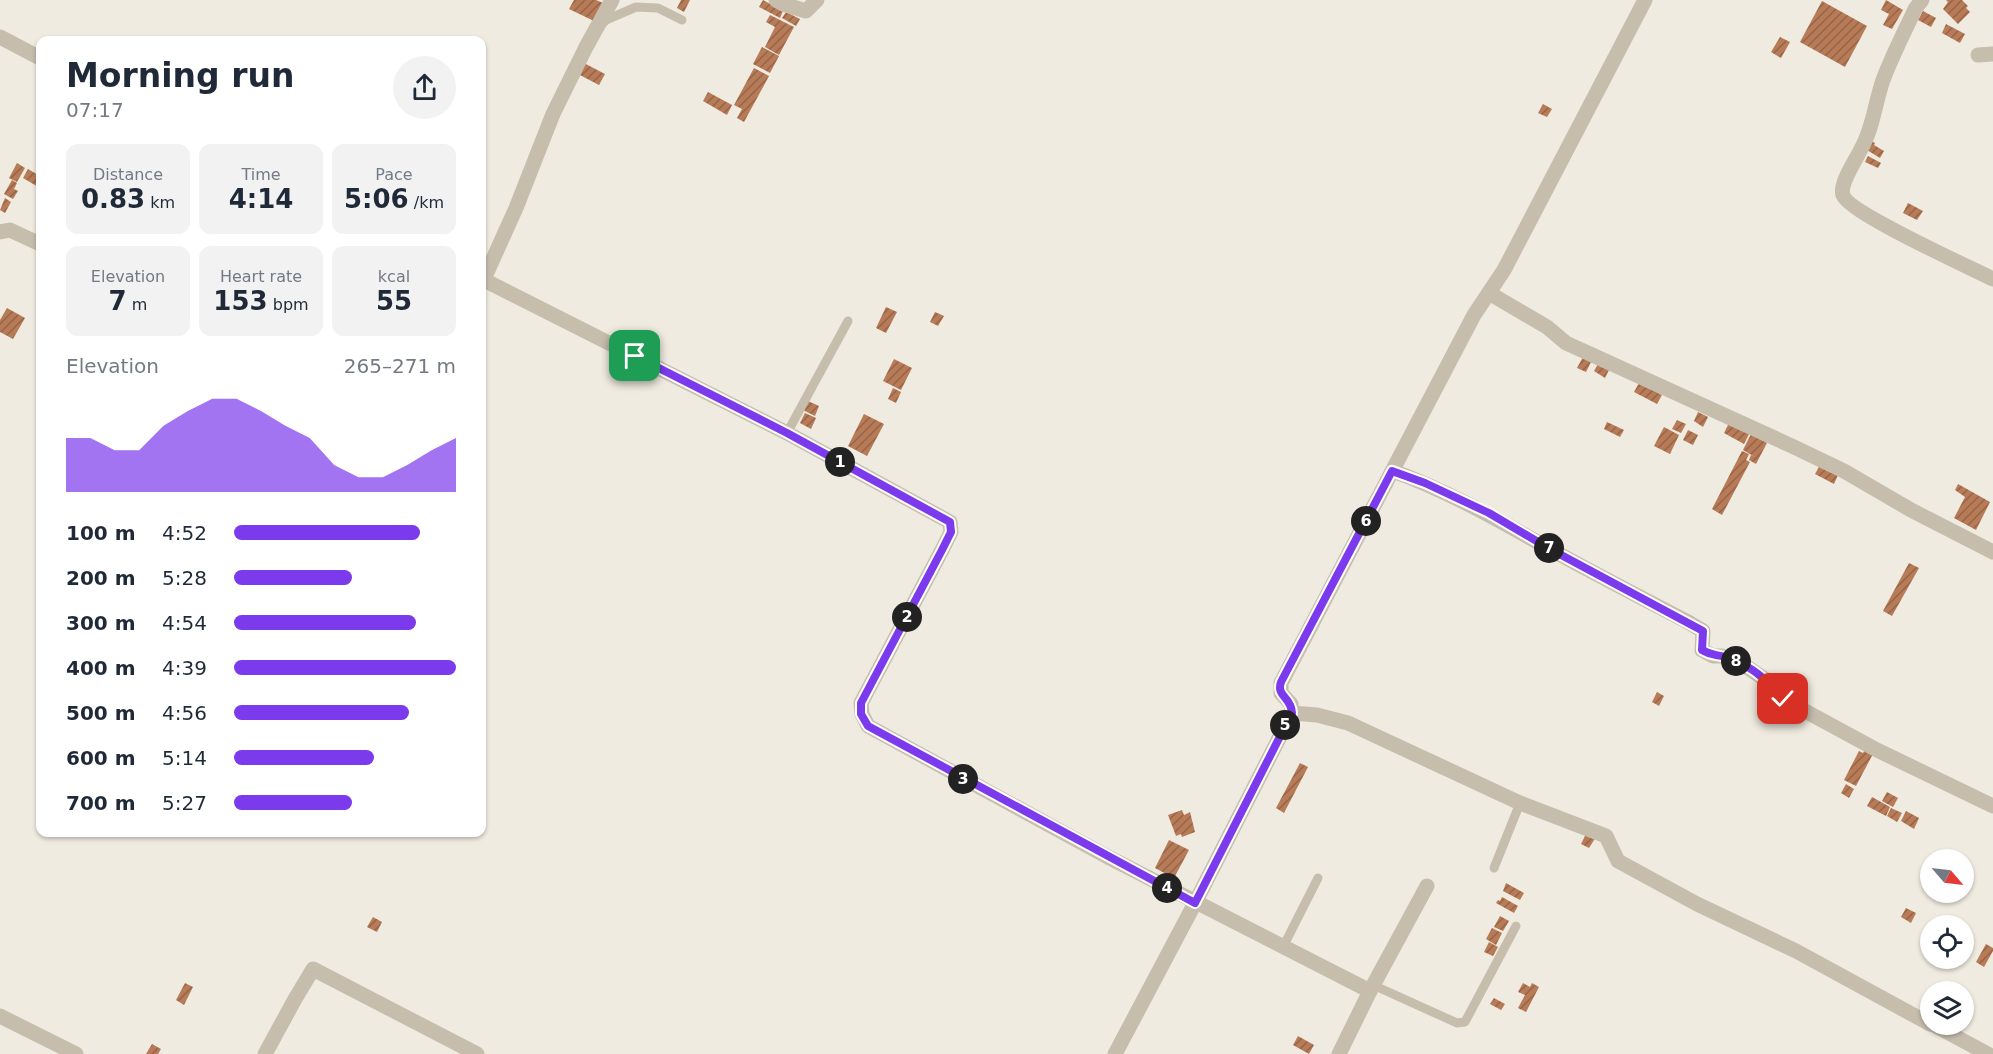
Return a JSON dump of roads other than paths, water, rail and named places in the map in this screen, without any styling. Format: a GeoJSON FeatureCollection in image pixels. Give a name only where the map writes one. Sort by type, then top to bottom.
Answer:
{"type":"FeatureCollection","features":[{"type":"Feature","properties":{"kind":"street"},"geometry":{"type":"LineString","coordinates":[[486,273],[516,208],[553,114],[612,0]]}},
{"type":"Feature","properties":{"kind":"street"},"geometry":{"type":"LineString","coordinates":[[776,0],[806,10],[817,0]]}},
{"type":"Feature","properties":{"kind":"street"},"geometry":{"type":"LineString","coordinates":[[1645,0],[1504,270],[1474,315],[1279,687],[1288,703],[1317,715],[1348,723],[1520,803],[1606,836],[1618,861],[1697,904],[1796,951],[1920,1018]]}},
{"type":"Feature","properties":{"kind":"street"},"geometry":{"type":"LineString","coordinates":[[1922,0],[1915,9],[1883,80],[1867,139],[1847,176],[1843,196],[1849,204],[1873,218],[1993,279]]}},
{"type":"Feature","properties":{"kind":"street"},"geometry":{"type":"LineString","coordinates":[[0,37],[36,56]]}},
{"type":"Feature","properties":{"kind":"street"},"geometry":{"type":"LineString","coordinates":[[0,232],[10,230],[36,242]]}},
{"type":"Feature","properties":{"kind":"street"},"geometry":{"type":"LineString","coordinates":[[486,281],[787,433],[950,522],[951,532],[861,703],[861,714],[868,726],[1195,903],[1371,988]]}},
{"type":"Feature","properties":{"kind":"street"},"geometry":{"type":"LineString","coordinates":[[1489,293],[1547,327],[1566,343],[1814,456],[1993,552]]}},
{"type":"Feature","properties":{"kind":"street"},"geometry":{"type":"LineString","coordinates":[[1392,471],[1425,483],[1489,513],[1550,549],[1688,622],[1703,631],[1702,650],[1713,657],[1722,656],[1741,663],[1769,682],[1783,699],[1877,750],[1993,806]]}},
{"type":"Feature","properties":{"kind":"street"},"geometry":{"type":"LineString","coordinates":[[1115,1054],[1195,903],[1288,703]]}},
{"type":"Feature","properties":{"kind":"street"},"geometry":{"type":"LineString","coordinates":[[1339,1054],[1371,988],[1427,886]]}},
{"type":"Feature","properties":{"kind":"street"},"geometry":{"type":"LineString","coordinates":[[265,1054],[314,969],[477,1054]]}},
{"type":"Feature","properties":{"kind":"street"},"geometry":{"type":"LineString","coordinates":[[0,1016],[76,1054]]}},
{"type":"Feature","properties":{"kind":"street"},"geometry":{"type":"LineString","coordinates":[[1952,1035],[1988,1054]]}},
{"type":"Feature","properties":{"kind":"lane"},"geometry":{"type":"LineString","coordinates":[[596,30],[606,20],[636,7],[658,8],[682,20]]}},
{"type":"Feature","properties":{"kind":"lane"},"geometry":{"type":"LineString","coordinates":[[787,433],[848,321]]}},
{"type":"Feature","properties":{"kind":"lane"},"geometry":{"type":"LineString","coordinates":[[1494,868],[1520,803]]}},
{"type":"Feature","properties":{"kind":"lane"},"geometry":{"type":"LineString","coordinates":[[1283,947],[1318,878]]}},
{"type":"Feature","properties":{"kind":"lane"},"geometry":{"type":"LineString","coordinates":[[1371,988],[1457,1023],[1465,1022],[1516,926]]}}]}
